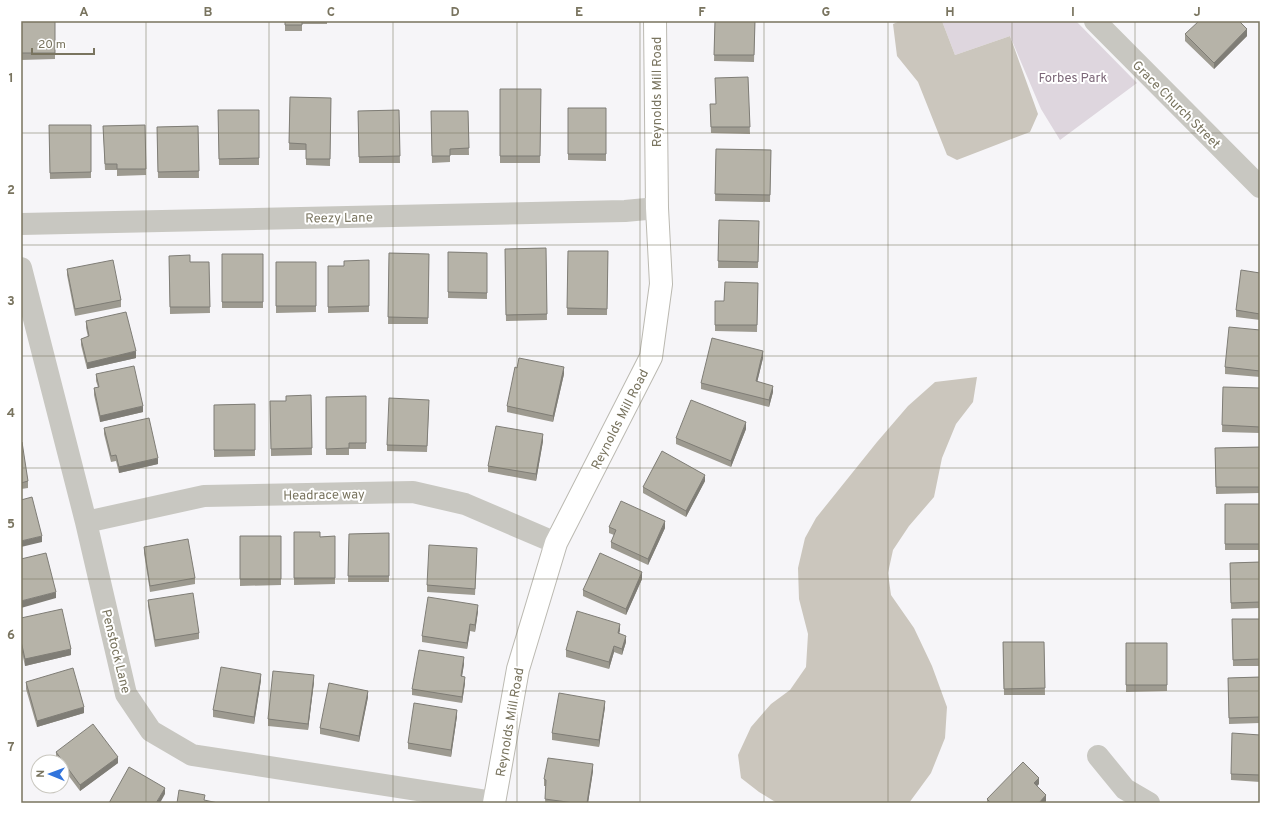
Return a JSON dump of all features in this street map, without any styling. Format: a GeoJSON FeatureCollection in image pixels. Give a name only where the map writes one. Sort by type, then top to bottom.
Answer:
{"type":"FeatureCollection","features":[{"type":"Feature","properties":{"kind":"street","name":"Reynolds Mill Road"},"geometry":{"type":"LineString","coordinates":[[494,803],[518,669],[556,543],[651,357],[661,284],[656,208],[655,21]]}},
{"type":"Feature","properties":{"kind":"street","name":"Grace Church Street"},"geometry":{"type":"LineString","coordinates":[[1095,21],[1260,187]]}},
{"type":"Feature","properties":{"kind":"street","name":"Reezy Lane"},"geometry":{"type":"LineString","coordinates":[[21,224],[609,212],[656,208]]}},
{"type":"Feature","properties":{"kind":"street","name":"Penstock Lane"},"geometry":{"type":"LineString","coordinates":[[21,268],[86,522],[126,694],[151,731],[192,755],[494,803]]}},
{"type":"Feature","properties":{"kind":"street","name":"Headrace way"},"geometry":{"type":"LineString","coordinates":[[86,522],[204,496],[413,492],[465,504],[556,543]]}},
{"type":"Feature","properties":{"kind":"street"},"geometry":{"type":"LineString","coordinates":[[1098,756],[1125,789],[1149,803]]}},
{"type":"Feature","properties":{"kind":"green space","name":"Forbes Park"},"geometry":{"type":"Polygon","coordinates":[[[942,21],[1076,21],[1137,83],[1060,140],[1041,109],[1010,36],[955,55],[942,21]]]}},
{"type":"Feature","properties":{"kind":"shaded area"},"geometry":{"type":"Polygon","coordinates":[[[900,21],[942,21],[955,55],[1010,36],[1038,114],[1030,132],[957,160],[947,155],[918,82],[897,56],[893,24],[900,21]]]}},
{"type":"Feature","properties":{"kind":"shaded area"},"geometry":{"type":"Polygon","coordinates":[[[977,377],[973,402],[956,424],[942,458],[934,497],[909,526],[893,550],[888,573],[891,595],[914,628],[932,666],[947,707],[945,738],[931,773],[909,803],[777,803],[759,792],[741,778],[738,755],[751,727],[771,704],[790,690],[806,667],[808,634],[799,599],[798,568],[805,538],[816,518],[908,406],[935,382],[977,377]]]}},
{"type":"Feature","properties":{"kind":"building"},"geometry":{"type":"Polygon","coordinates":[[[21,21],[55,21],[55,53],[21,53],[21,21]]]}},
{"type":"Feature","properties":{"kind":"building"},"geometry":{"type":"Polygon","coordinates":[[[285,21],[302,21],[302,25],[285,25],[285,21]]]}},
{"type":"Feature","properties":{"kind":"building"},"geometry":{"type":"Polygon","coordinates":[[[715,21],[755,21],[754,55],[714,55],[715,21]]]}},
{"type":"Feature","properties":{"kind":"building"},"geometry":{"type":"Polygon","coordinates":[[[1199,21],[1239,21],[1247,29],[1214,63],[1185,34],[1199,21]]]}},
{"type":"Feature","properties":{"kind":"building"},"geometry":{"type":"Polygon","coordinates":[[[748,77],[750,127],[711,127],[710,104],[716,104],[715,78],[748,77]]]}},
{"type":"Feature","properties":{"kind":"building"},"geometry":{"type":"Polygon","coordinates":[[[500,89],[541,89],[540,156],[500,156],[500,89]]]}},
{"type":"Feature","properties":{"kind":"building"},"geometry":{"type":"Polygon","coordinates":[[[290,97],[331,98],[330,159],[306,159],[306,144],[289,143],[290,97]]]}},
{"type":"Feature","properties":{"kind":"building"},"geometry":{"type":"Polygon","coordinates":[[[568,108],[606,108],[606,154],[568,154],[568,108]]]}},
{"type":"Feature","properties":{"kind":"building"},"geometry":{"type":"Polygon","coordinates":[[[218,110],[259,110],[259,158],[219,159],[218,110]]]}},
{"type":"Feature","properties":{"kind":"building"},"geometry":{"type":"Polygon","coordinates":[[[399,110],[400,156],[359,157],[358,111],[399,110]]]}},
{"type":"Feature","properties":{"kind":"building"},"geometry":{"type":"Polygon","coordinates":[[[431,111],[468,111],[469,148],[450,149],[450,156],[432,156],[431,111]]]}},
{"type":"Feature","properties":{"kind":"building"},"geometry":{"type":"Polygon","coordinates":[[[49,125],[91,125],[91,172],[50,173],[49,125]]]}},
{"type":"Feature","properties":{"kind":"building"},"geometry":{"type":"Polygon","coordinates":[[[145,125],[146,169],[117,169],[117,164],[105,164],[103,126],[145,125]]]}},
{"type":"Feature","properties":{"kind":"building"},"geometry":{"type":"Polygon","coordinates":[[[198,126],[199,171],[158,172],[157,127],[198,126]]]}},
{"type":"Feature","properties":{"kind":"building"},"geometry":{"type":"Polygon","coordinates":[[[716,149],[771,150],[770,195],[715,194],[716,149]]]}},
{"type":"Feature","properties":{"kind":"building"},"geometry":{"type":"Polygon","coordinates":[[[719,220],[759,221],[758,262],[718,261],[719,220]]]}},
{"type":"Feature","properties":{"kind":"building"},"geometry":{"type":"Polygon","coordinates":[[[546,248],[547,314],[506,315],[505,249],[546,248]]]}},
{"type":"Feature","properties":{"kind":"building"},"geometry":{"type":"Polygon","coordinates":[[[568,251],[608,251],[607,309],[567,308],[568,251]]]}},
{"type":"Feature","properties":{"kind":"building"},"geometry":{"type":"Polygon","coordinates":[[[448,252],[487,253],[487,293],[448,292],[448,252]]]}},
{"type":"Feature","properties":{"kind":"building"},"geometry":{"type":"Polygon","coordinates":[[[389,253],[429,254],[428,318],[388,317],[389,253]]]}},
{"type":"Feature","properties":{"kind":"building"},"geometry":{"type":"Polygon","coordinates":[[[222,254],[263,254],[263,302],[222,302],[222,254]]]}},
{"type":"Feature","properties":{"kind":"building"},"geometry":{"type":"Polygon","coordinates":[[[190,255],[190,262],[209,262],[210,307],[170,307],[169,256],[190,255]]]}},
{"type":"Feature","properties":{"kind":"building"},"geometry":{"type":"Polygon","coordinates":[[[113,260],[121,300],[75,309],[67,269],[113,260]]]}},
{"type":"Feature","properties":{"kind":"building"},"geometry":{"type":"Polygon","coordinates":[[[369,260],[369,306],[328,307],[328,266],[344,266],[344,261],[369,260]]]}},
{"type":"Feature","properties":{"kind":"building"},"geometry":{"type":"Polygon","coordinates":[[[276,262],[316,262],[316,306],[276,306],[276,262]]]}},
{"type":"Feature","properties":{"kind":"building"},"geometry":{"type":"Polygon","coordinates":[[[1241,270],[1260,273],[1260,314],[1236,310],[1241,270]]]}},
{"type":"Feature","properties":{"kind":"building"},"geometry":{"type":"Polygon","coordinates":[[[725,282],[758,283],[757,325],[715,325],[715,301],[724,301],[725,282]]]}},
{"type":"Feature","properties":{"kind":"building"},"geometry":{"type":"Polygon","coordinates":[[[126,312],[136,351],[87,363],[81,339],[89,336],[86,321],[126,312]]]}},
{"type":"Feature","properties":{"kind":"building"},"geometry":{"type":"Polygon","coordinates":[[[1229,327],[1260,330],[1260,371],[1225,367],[1229,327]]]}},
{"type":"Feature","properties":{"kind":"building"},"geometry":{"type":"Polygon","coordinates":[[[712,338],[763,351],[756,381],[773,386],[769,400],[701,383],[712,338]]]}},
{"type":"Feature","properties":{"kind":"building"},"geometry":{"type":"Polygon","coordinates":[[[519,358],[564,367],[553,416],[507,406],[515,367],[517,368],[519,358]]]}},
{"type":"Feature","properties":{"kind":"building"},"geometry":{"type":"Polygon","coordinates":[[[134,366],[143,406],[100,416],[94,388],[99,387],[96,374],[134,366]]]}},
{"type":"Feature","properties":{"kind":"building"},"geometry":{"type":"Polygon","coordinates":[[[1223,387],[1260,388],[1260,427],[1222,425],[1223,387]]]}},
{"type":"Feature","properties":{"kind":"building"},"geometry":{"type":"Polygon","coordinates":[[[311,395],[312,448],[271,449],[270,401],[286,401],[286,396],[311,395]]]}},
{"type":"Feature","properties":{"kind":"building"},"geometry":{"type":"Polygon","coordinates":[[[366,396],[366,443],[349,443],[349,448],[326,449],[326,397],[366,396]]]}},
{"type":"Feature","properties":{"kind":"building"},"geometry":{"type":"Polygon","coordinates":[[[389,398],[429,400],[427,446],[387,445],[389,398]]]}},
{"type":"Feature","properties":{"kind":"building"},"geometry":{"type":"Polygon","coordinates":[[[691,400],[746,422],[731,461],[676,438],[691,400]]]}},
{"type":"Feature","properties":{"kind":"building"},"geometry":{"type":"Polygon","coordinates":[[[255,404],[255,450],[214,450],[214,405],[255,404]]]}},
{"type":"Feature","properties":{"kind":"building"},"geometry":{"type":"Polygon","coordinates":[[[149,418],[158,458],[119,467],[116,455],[111,456],[104,428],[149,418]]]}},
{"type":"Feature","properties":{"kind":"building"},"geometry":{"type":"Polygon","coordinates":[[[496,426],[543,434],[536,474],[488,466],[496,426]]]}},
{"type":"Feature","properties":{"kind":"building"},"geometry":{"type":"Polygon","coordinates":[[[21,442],[28,481],[21,483],[21,442]]]}},
{"type":"Feature","properties":{"kind":"building"},"geometry":{"type":"Polygon","coordinates":[[[1260,447],[1260,487],[1216,487],[1215,448],[1260,447]]]}},
{"type":"Feature","properties":{"kind":"building"},"geometry":{"type":"Polygon","coordinates":[[[662,451],[705,475],[686,511],[643,487],[662,451]]]}},
{"type":"Feature","properties":{"kind":"building"},"geometry":{"type":"Polygon","coordinates":[[[32,497],[42,536],[21,541],[21,500],[32,497]]]}},
{"type":"Feature","properties":{"kind":"building"},"geometry":{"type":"Polygon","coordinates":[[[621,501],[665,521],[648,559],[611,542],[616,530],[609,527],[621,501]]]}},
{"type":"Feature","properties":{"kind":"building"},"geometry":{"type":"Polygon","coordinates":[[[1225,504],[1260,504],[1260,544],[1225,544],[1225,504]]]}},
{"type":"Feature","properties":{"kind":"building"},"geometry":{"type":"Polygon","coordinates":[[[294,532],[320,532],[320,537],[335,536],[335,578],[294,578],[294,532]]]}},
{"type":"Feature","properties":{"kind":"building"},"geometry":{"type":"Polygon","coordinates":[[[389,533],[389,576],[348,576],[349,534],[389,533]]]}},
{"type":"Feature","properties":{"kind":"building"},"geometry":{"type":"Polygon","coordinates":[[[240,536],[281,536],[281,579],[240,579],[240,536]]]}},
{"type":"Feature","properties":{"kind":"building"},"geometry":{"type":"Polygon","coordinates":[[[188,539],[195,578],[150,586],[144,547],[188,539]]]}},
{"type":"Feature","properties":{"kind":"building"},"geometry":{"type":"Polygon","coordinates":[[[429,545],[477,548],[475,589],[427,585],[429,545]]]}},
{"type":"Feature","properties":{"kind":"building"},"geometry":{"type":"Polygon","coordinates":[[[46,553],[56,592],[21,601],[21,559],[46,553]]]}},
{"type":"Feature","properties":{"kind":"building"},"geometry":{"type":"Polygon","coordinates":[[[600,553],[642,572],[626,609],[583,590],[600,553]]]}},
{"type":"Feature","properties":{"kind":"building"},"geometry":{"type":"Polygon","coordinates":[[[1260,562],[1260,602],[1231,603],[1230,563],[1260,562]]]}},
{"type":"Feature","properties":{"kind":"building"},"geometry":{"type":"Polygon","coordinates":[[[193,593],[199,633],[155,640],[148,600],[193,593]]]}},
{"type":"Feature","properties":{"kind":"building"},"geometry":{"type":"Polygon","coordinates":[[[428,597],[478,605],[475,625],[470,624],[467,643],[422,636],[428,597]]]}},
{"type":"Feature","properties":{"kind":"building"},"geometry":{"type":"Polygon","coordinates":[[[62,609],[71,649],[25,659],[21,641],[21,618],[62,609]]]}},
{"type":"Feature","properties":{"kind":"building"},"geometry":{"type":"Polygon","coordinates":[[[577,611],[620,624],[618,633],[626,636],[622,649],[614,646],[609,662],[566,650],[577,611]]]}},
{"type":"Feature","properties":{"kind":"building"},"geometry":{"type":"Polygon","coordinates":[[[1232,619],[1260,619],[1260,659],[1233,660],[1232,619]]]}},
{"type":"Feature","properties":{"kind":"building"},"geometry":{"type":"Polygon","coordinates":[[[1003,642],[1044,642],[1045,688],[1004,689],[1003,642]]]}},
{"type":"Feature","properties":{"kind":"building"},"geometry":{"type":"Polygon","coordinates":[[[1126,643],[1167,643],[1167,685],[1126,685],[1126,643]]]}},
{"type":"Feature","properties":{"kind":"building"},"geometry":{"type":"Polygon","coordinates":[[[419,650],[464,657],[461,676],[465,677],[462,697],[412,689],[419,650]]]}},
{"type":"Feature","properties":{"kind":"building"},"geometry":{"type":"Polygon","coordinates":[[[221,667],[261,674],[254,717],[213,710],[221,667]]]}},
{"type":"Feature","properties":{"kind":"building"},"geometry":{"type":"Polygon","coordinates":[[[73,668],[84,707],[37,721],[26,682],[73,668]]]}},
{"type":"Feature","properties":{"kind":"building"},"geometry":{"type":"Polygon","coordinates":[[[273,671],[314,675],[308,724],[268,719],[273,671]]]}},
{"type":"Feature","properties":{"kind":"building"},"geometry":{"type":"Polygon","coordinates":[[[1260,677],[1260,717],[1229,718],[1228,678],[1260,677]]]}},
{"type":"Feature","properties":{"kind":"building"},"geometry":{"type":"Polygon","coordinates":[[[329,683],[368,691],[359,736],[320,728],[329,683]]]}},
{"type":"Feature","properties":{"kind":"building"},"geometry":{"type":"Polygon","coordinates":[[[559,693],[605,701],[599,740],[552,733],[559,693]]]}},
{"type":"Feature","properties":{"kind":"building"},"geometry":{"type":"Polygon","coordinates":[[[414,703],[457,710],[451,750],[408,743],[414,703]]]}},
{"type":"Feature","properties":{"kind":"building"},"geometry":{"type":"Polygon","coordinates":[[[93,724],[118,757],[80,785],[70,771],[70,754],[57,754],[56,752],[93,724]]]}},
{"type":"Feature","properties":{"kind":"building"},"geometry":{"type":"Polygon","coordinates":[[[1232,733],[1260,735],[1260,775],[1231,774],[1232,733]]]}},
{"type":"Feature","properties":{"kind":"building"},"geometry":{"type":"Polygon","coordinates":[[[548,758],[593,764],[587,803],[574,803],[545,799],[546,780],[544,779],[548,758]]]}},
{"type":"Feature","properties":{"kind":"building"},"geometry":{"type":"Polygon","coordinates":[[[1023,762],[1039,778],[1034,783],[1046,795],[1039,803],[991,803],[987,799],[1023,762]]]}},
{"type":"Feature","properties":{"kind":"building"},"geometry":{"type":"Polygon","coordinates":[[[129,767],[165,788],[156,803],[109,803],[129,767]]]}},
{"type":"Feature","properties":{"kind":"building"},"geometry":{"type":"Polygon","coordinates":[[[179,790],[205,795],[204,800],[218,803],[177,803],[179,790]]]}}]}
